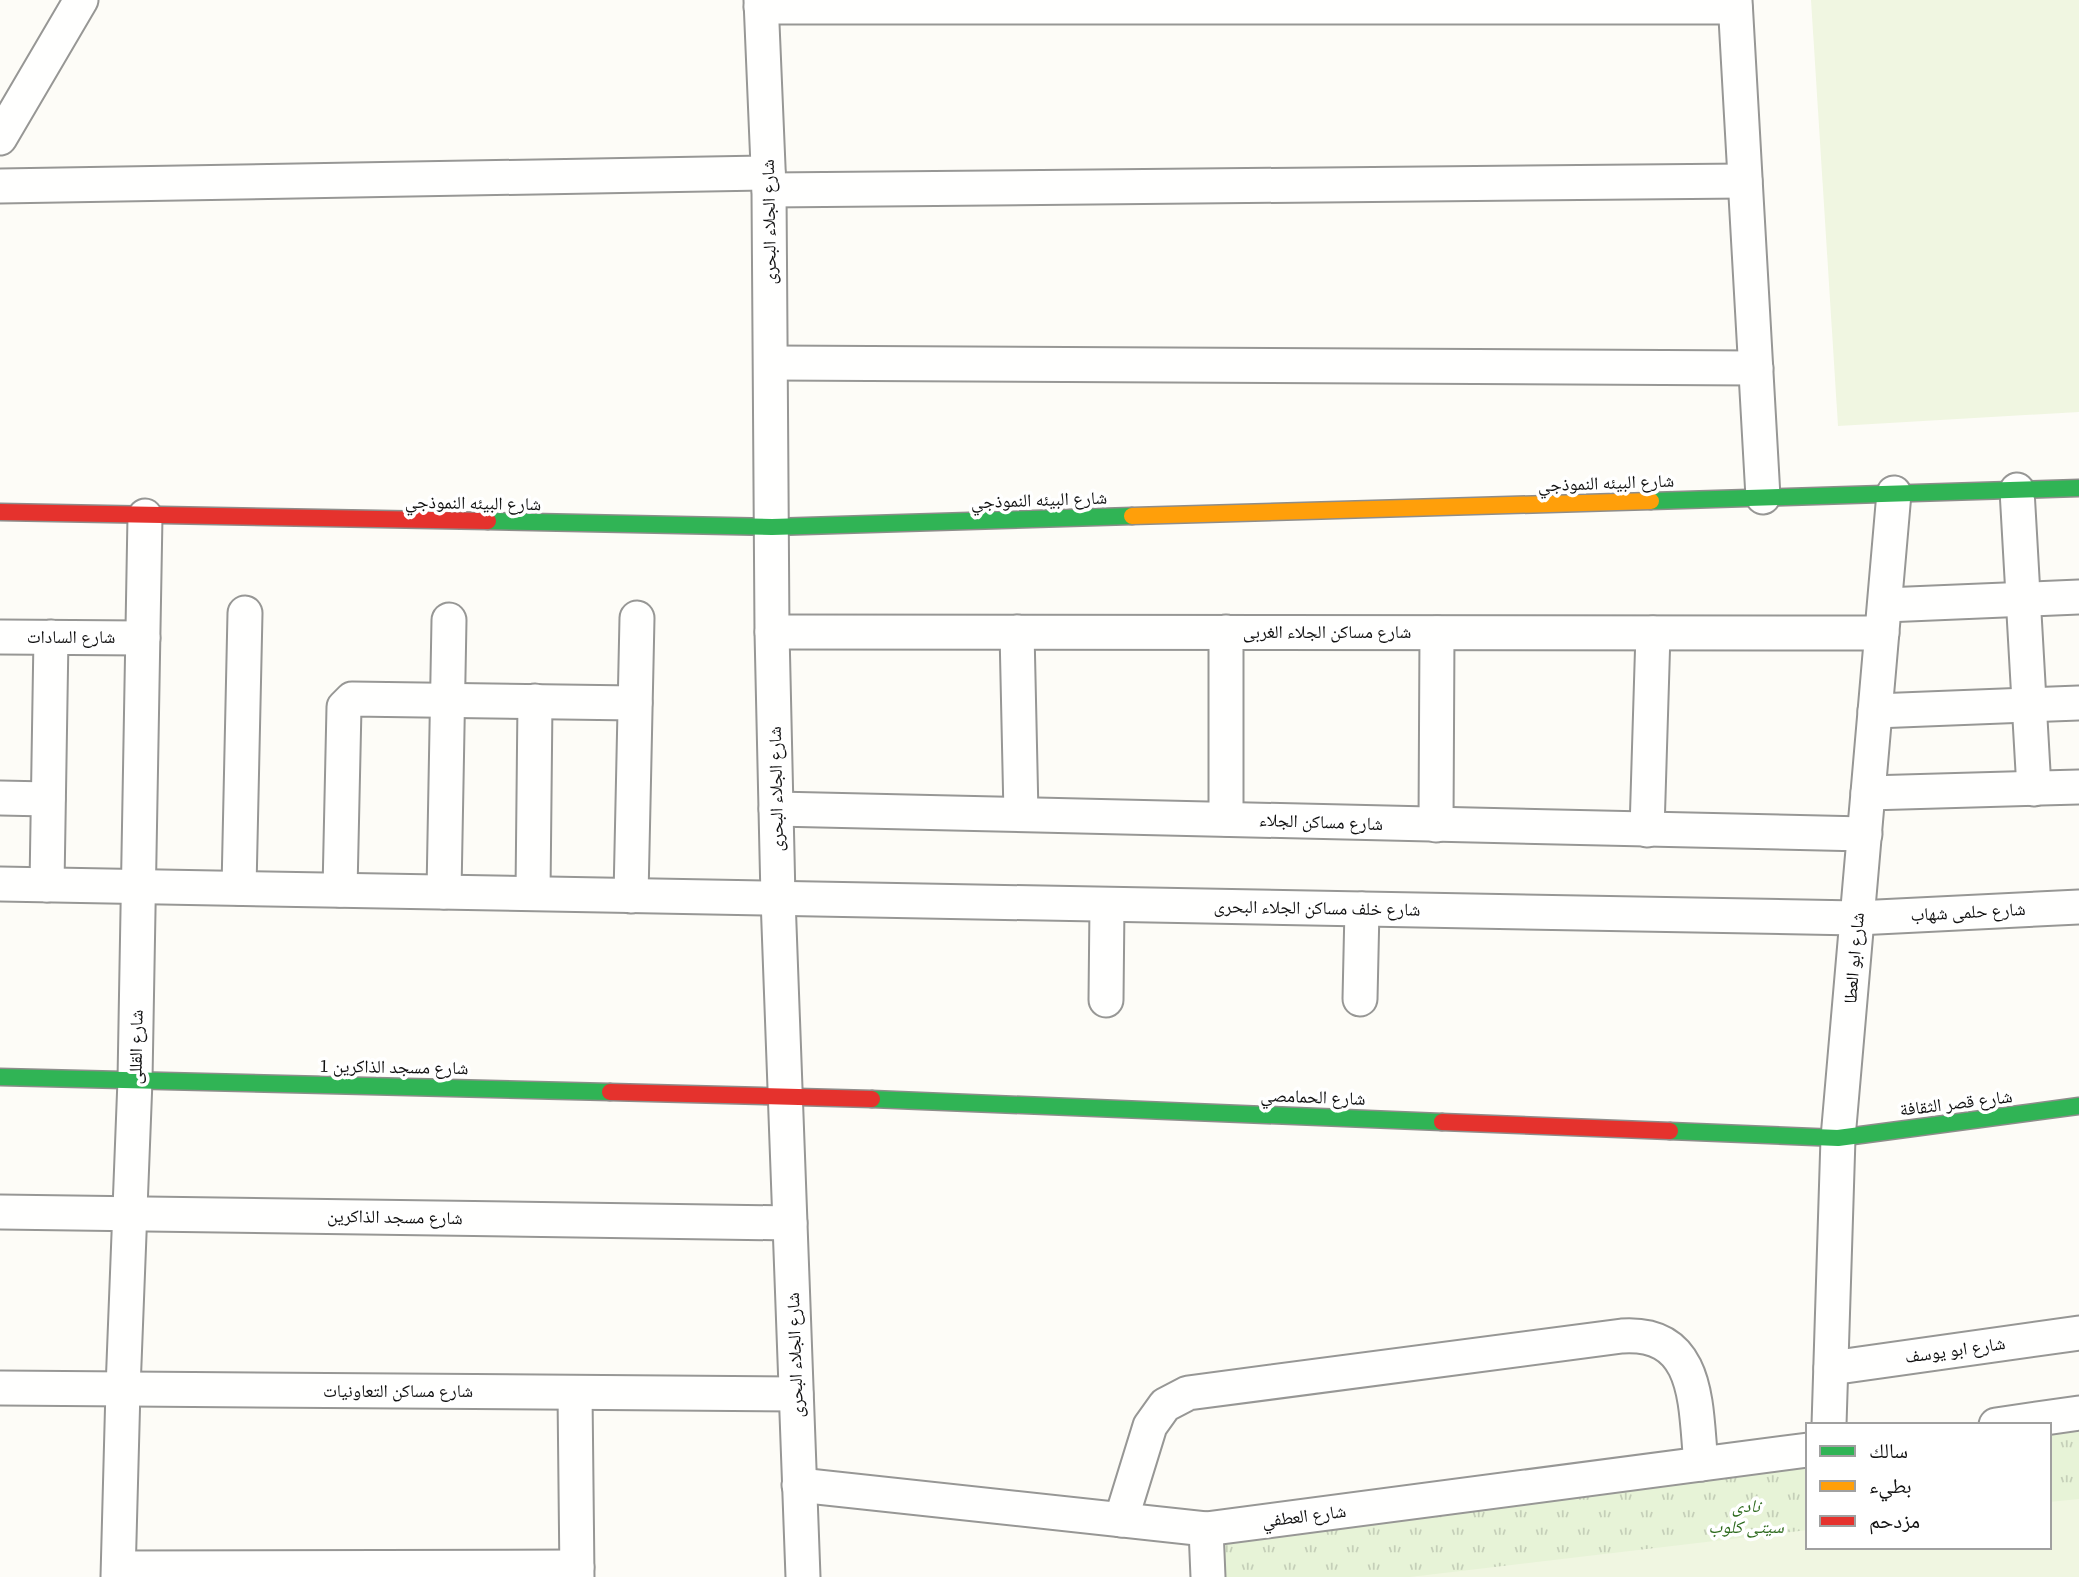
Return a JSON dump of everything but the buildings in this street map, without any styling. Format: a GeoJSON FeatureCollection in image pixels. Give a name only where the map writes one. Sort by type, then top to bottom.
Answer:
{"type":"FeatureCollection","features":[{"type":"Feature","properties":{"kind":"street"},"geometry":{"type":"LineString","coordinates":[[0,138],[13,94],[81,0]]}},
{"type":"Feature","properties":{"kind":"street"},"geometry":{"type":"LineString","coordinates":[[761,4],[1735,4],[1763,497]]}},
{"type":"Feature","properties":{"kind":"street","name":"شارع الجلاء البحرى"},"geometry":{"type":"LineString","coordinates":[[761,4],[772,362],[772,632],[778,898],[803,1577]]}},
{"type":"Feature","properties":{"kind":"street"},"geometry":{"type":"LineString","coordinates":[[0,186],[1745,181]]}},
{"type":"Feature","properties":{"kind":"street"},"geometry":{"type":"LineString","coordinates":[[772,362],[1756,368]]}},
{"type":"Feature","properties":{"kind":"street","name":"شارع البيئه النموذجي"},"geometry":{"type":"LineString","coordinates":[[0,512],[772,527],[2079,488]]}},
{"type":"Feature","properties":{"kind":"street"},"geometry":{"type":"LineString","coordinates":[[2017,490],[2034,789]]}},
{"type":"Feature","properties":{"kind":"street","name":"شارع ابو العطا"},"geometry":{"type":"LineString","coordinates":[[1829,1423],[1838,1138],[1894,493]]}},
{"type":"Feature","properties":{"kind":"street","name":"شارع القللى"},"geometry":{"type":"LineString","coordinates":[[119,1572],[135,1080],[145,516]]}},
{"type":"Feature","properties":{"kind":"street","name":"شارع مساكن الجلاء الغربى"},"geometry":{"type":"LineString","coordinates":[[772,632],[1653,633],[1884,619],[2023,600],[2079,597]]}},
{"type":"Feature","properties":{"kind":"street"},"geometry":{"type":"LineString","coordinates":[[239,888],[245,613]]}},
{"type":"Feature","properties":{"kind":"street"},"geometry":{"type":"LineString","coordinates":[[631,896],[638,618]]}},
{"type":"Feature","properties":{"kind":"street"},"geometry":{"type":"LineString","coordinates":[[444,892],[449,620]]}},
{"type":"Feature","properties":{"kind":"street"},"geometry":{"type":"LineString","coordinates":[[1017,632],[1021,814]]}},
{"type":"Feature","properties":{"kind":"street"},"geometry":{"type":"LineString","coordinates":[[1226,632],[1226,819]]}},
{"type":"Feature","properties":{"kind":"street"},"geometry":{"type":"LineString","coordinates":[[1436,825],[1437,632]]}},
{"type":"Feature","properties":{"kind":"street"},"geometry":{"type":"LineString","coordinates":[[1647,830],[1653,633]]}},
{"type":"Feature","properties":{"kind":"street","name":"شارع السادات"},"geometry":{"type":"LineString","coordinates":[[0,637],[143,638]]}},
{"type":"Feature","properties":{"kind":"street"},"geometry":{"type":"LineString","coordinates":[[47,885],[51,637]]}},
{"type":"Feature","properties":{"kind":"street"},"geometry":{"type":"LineString","coordinates":[[340,890],[344,707],[352,699],[635,703]]}},
{"type":"Feature","properties":{"kind":"street"},"geometry":{"type":"LineString","coordinates":[[533,893],[536,701]]}},
{"type":"Feature","properties":{"kind":"street"},"geometry":{"type":"LineString","coordinates":[[1875,711],[2079,703]]}},
{"type":"Feature","properties":{"kind":"street"},"geometry":{"type":"LineString","coordinates":[[1868,793],[2079,787]]}},
{"type":"Feature","properties":{"kind":"street"},"geometry":{"type":"LineString","coordinates":[[0,798],[48,799]]}},
{"type":"Feature","properties":{"kind":"street","name":"شارع مساكن الجلاء"},"geometry":{"type":"LineString","coordinates":[[776,809],[1865,834]]}},
{"type":"Feature","properties":{"kind":"street","name":"شارع خلف مساكن الجلاء البحرى"},"geometry":{"type":"LineString","coordinates":[[0,884],[1857,918]]}},
{"type":"Feature","properties":{"kind":"street"},"geometry":{"type":"LineString","coordinates":[[1106,1000],[1107,905]]}},
{"type":"Feature","properties":{"kind":"street","name":"شارع حلمى شهاب"},"geometry":{"type":"LineString","coordinates":[[1857,918],[2079,907]]}},
{"type":"Feature","properties":{"kind":"street"},"geometry":{"type":"LineString","coordinates":[[1360,999],[1362,909]]}},
{"type":"Feature","properties":{"kind":"street","name":"شارع مسجد الذاكرين 1"},"geometry":{"type":"LineString","coordinates":[[0,1077],[787,1096]]}},
{"type":"Feature","properties":{"kind":"street","name":"شارع الحمامصي"},"geometry":{"type":"LineString","coordinates":[[787,1096],[1838,1138]]}},
{"type":"Feature","properties":{"kind":"street","name":"شارع قصر الثقافة"},"geometry":{"type":"LineString","coordinates":[[1838,1138],[2079,1106]]}},
{"type":"Feature","properties":{"kind":"street","name":"شارع مسجد الذاكرين"},"geometry":{"type":"LineString","coordinates":[[0,1212],[790,1223]]}},
{"type":"Feature","properties":{"kind":"street","name":"شارع ابو يوسف"},"geometry":{"type":"LineString","coordinates":[[1831,1368],[2079,1333]]}},
{"type":"Feature","properties":{"kind":"street"},"geometry":{"type":"LineString","coordinates":[[1121,1520],[1150,1426],[1165,1405],[1188,1393],[1622,1336],[1640,1335],[1657,1340],[1673,1350],[1685,1364],[1692,1381],[1701,1464]]}},
{"type":"Feature","properties":{"kind":"street","name":"شارع مساكن التعاونيات"},"geometry":{"type":"LineString","coordinates":[[0,1388],[796,1394]]}},
{"type":"Feature","properties":{"kind":"street"},"geometry":{"type":"LineString","coordinates":[[119,1572],[577,1572],[575,1393]]}},
{"type":"Feature","properties":{"kind":"street"},"geometry":{"type":"LineString","coordinates":[[2010,1423],[2079,1413]]}},
{"type":"Feature","properties":{"kind":"street","name":"شارع العطفي"},"geometry":{"type":"LineString","coordinates":[[799,1485],[1206,1528],[1806,1450]]}},
{"type":"Feature","properties":{"kind":"street"},"geometry":{"type":"LineString","coordinates":[[1206,1528],[1208,1577]]}},
{"type":"Feature","properties":{"kind":"green space"},"geometry":{"type":"Polygon","coordinates":[[[1811,0],[2079,0],[2079,412],[1838,426],[1811,0]]]}},
{"type":"Feature","properties":{"kind":"green space","name":"نادى سيتى كلوب"},"geometry":{"type":"Polygon","coordinates":[[[2079,1412],[2079,1577],[1207,1577],[1206,1529],[1806,1448],[1806,1549],[2051,1549],[2051,1424],[2079,1412]]]}},
{"type":"Feature","properties":{"kind":"green space"},"geometry":{"type":"Polygon","coordinates":[[[2079,1499],[2079,1577],[1410,1577],[1806,1530],[1806,1549],[2051,1549],[2051,1502],[2079,1499]]]}},
{"type":"Feature","properties":{"kind":"traffic: fast"},"geometry":{"type":"LineString","coordinates":[[1651,501],[2079,488]]}},
{"type":"Feature","properties":{"kind":"traffic: fast"},"geometry":{"type":"LineString","coordinates":[[488,521],[772,527],[1132,516]]}},
{"type":"Feature","properties":{"kind":"traffic: fast"},"geometry":{"type":"LineString","coordinates":[[0,1077],[610,1092]]}},
{"type":"Feature","properties":{"kind":"traffic: fast"},"geometry":{"type":"LineString","coordinates":[[872,1099],[1442,1122]]}},
{"type":"Feature","properties":{"kind":"traffic: fast"},"geometry":{"type":"LineString","coordinates":[[1670,1131],[1838,1138],[2079,1106]]}},
{"type":"Feature","properties":{"kind":"traffic: slow"},"geometry":{"type":"LineString","coordinates":[[1132,516],[1651,501]]}},
{"type":"Feature","properties":{"kind":"traffic: jam"},"geometry":{"type":"LineString","coordinates":[[0,512],[488,521]]}},
{"type":"Feature","properties":{"kind":"traffic: jam"},"geometry":{"type":"LineString","coordinates":[[610,1092],[872,1099]]}},
{"type":"Feature","properties":{"kind":"traffic: jam"},"geometry":{"type":"LineString","coordinates":[[1442,1122],[1670,1131]]}}]}
